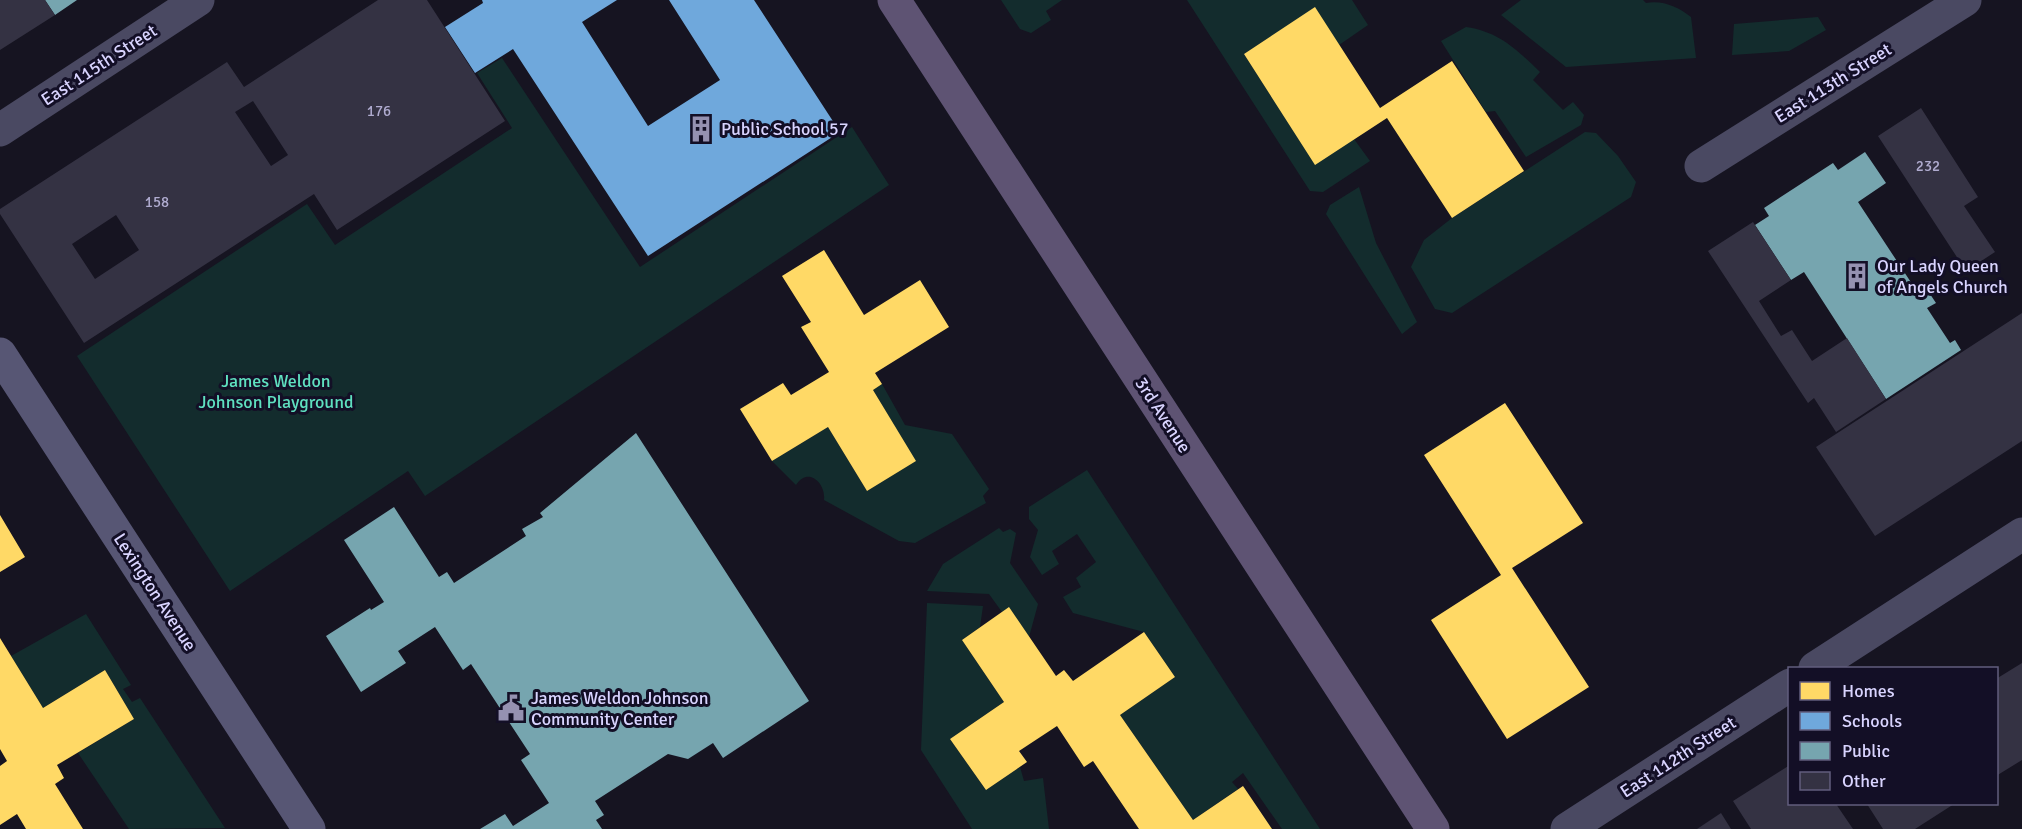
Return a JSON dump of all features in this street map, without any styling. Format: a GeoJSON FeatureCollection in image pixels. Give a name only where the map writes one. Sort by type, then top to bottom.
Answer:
{"type":"FeatureCollection","features":[{"type":"Feature","properties":{"kind":"main road","name":"3rd Avenue"},"geometry":{"type":"LineString","coordinates":[[894,0],[1433,829]]}},
{"type":"Feature","properties":{"kind":"main road","name":"Lexington Avenue"},"geometry":{"type":"LineString","coordinates":[[0,354],[309,829]]}},
{"type":"Feature","properties":{"kind":"street","name":"East 115th Street"},"geometry":{"type":"LineString","coordinates":[[0,130],[198,0]]}},
{"type":"Feature","properties":{"kind":"street","name":"East 113th Street"},"geometry":{"type":"LineString","coordinates":[[1701,166],[1965,0]]}},
{"type":"Feature","properties":{"kind":"street"},"geometry":{"type":"LineString","coordinates":[[1818,667],[2022,534]]}},
{"type":"Feature","properties":{"kind":"street","name":"East 112th Street"},"geometry":{"type":"LineString","coordinates":[[1567,829],[1788,686]]}},
{"type":"Feature","properties":{"kind":"green space"},"geometry":{"type":"Polygon","coordinates":[[[1001,0],[1062,0],[1046,11],[1051,20],[1031,33],[1020,29],[1001,0]]]}},
{"type":"Feature","properties":{"kind":"green space"},"geometry":{"type":"Polygon","coordinates":[[[1187,0],[1352,0],[1368,25],[1339,45],[1315,8],[1244,54],[1315,164],[1354,139],[1370,161],[1323,192],[1310,191],[1187,0]]]}},
{"type":"Feature","properties":{"kind":"green space"},"geometry":{"type":"Polygon","coordinates":[[[1521,0],[1643,0],[1646,3],[1670,5],[1691,17],[1696,58],[1566,67],[1501,15],[1521,0]]]}},
{"type":"Feature","properties":{"kind":"green space"},"geometry":{"type":"Polygon","coordinates":[[[1818,17],[1826,30],[1789,51],[1732,55],[1734,24],[1818,17]]]}},
{"type":"Feature","properties":{"kind":"green space"},"geometry":{"type":"Polygon","coordinates":[[[1466,27],[1489,33],[1515,49],[1540,72],[1533,80],[1563,110],[1573,102],[1584,115],[1581,125],[1526,157],[1495,111],[1486,112],[1441,41],[1466,27]]]}},
{"type":"Feature","properties":{"kind":"green space","name":"James Weldon Johnson Playground"},"geometry":{"type":"Polygon","coordinates":[[[502,58],[640,267],[852,127],[889,185],[425,496],[408,471],[230,591],[77,356],[307,204],[335,245],[512,128],[477,73],[502,58]]]}},
{"type":"Feature","properties":{"kind":"green space"},"geometry":{"type":"Polygon","coordinates":[[[1585,132],[1596,133],[1618,156],[1636,182],[1631,197],[1452,313],[1435,309],[1411,267],[1424,240],[1452,218],[1585,132]]]}},
{"type":"Feature","properties":{"kind":"green space"},"geometry":{"type":"Polygon","coordinates":[[[1359,187],[1376,243],[1417,322],[1402,334],[1326,214],[1330,205],[1359,187]]]}},
{"type":"Feature","properties":{"kind":"green space"},"geometry":{"type":"Polygon","coordinates":[[[882,384],[905,425],[952,434],[989,489],[983,496],[986,503],[915,543],[899,541],[824,500],[822,488],[811,477],[801,479],[796,485],[772,461],[828,427],[867,491],[915,461],[873,390],[882,384]]]}},
{"type":"Feature","properties":{"kind":"green space"},"geometry":{"type":"Polygon","coordinates":[[[1087,470],[1320,829],[1282,829],[1243,773],[1232,782],[1238,789],[1193,820],[1120,715],[1175,677],[1144,632],[1073,613],[1063,597],[1081,587],[1076,578],[1096,562],[1077,534],[1052,551],[1059,564],[1042,575],[1030,557],[1038,530],[1029,519],[1029,507],[1087,470]]]}},
{"type":"Feature","properties":{"kind":"green space"},"geometry":{"type":"Polygon","coordinates":[[[999,528],[1003,532],[1010,529],[1016,533],[1010,563],[1038,604],[1029,637],[1009,608],[1002,612],[989,594],[927,591],[943,564],[999,528]]]}},
{"type":"Feature","properties":{"kind":"green space"},"geometry":{"type":"Polygon","coordinates":[[[927,603],[983,606],[980,627],[962,640],[1004,702],[950,739],[986,790],[1020,767],[1024,781],[1043,778],[1049,829],[972,829],[921,750],[927,603]]]}},
{"type":"Feature","properties":{"kind":"green space"},"geometry":{"type":"Polygon","coordinates":[[[86,614],[131,685],[123,689],[132,702],[140,698],[225,828],[129,829],[78,753],[134,719],[105,670],[43,708],[11,656],[86,614]]]}},
{"type":"Feature","properties":{"kind":"building: Homes"},"geometry":{"type":"Polygon","coordinates":[[[1315,7],[1380,108],[1452,61],[1524,171],[1452,218],[1387,118],[1315,165],[1244,54],[1315,7]]]}},
{"type":"Feature","properties":{"kind":"building: Homes"},"geometry":{"type":"Polygon","coordinates":[[[824,250],[864,315],[920,280],[949,327],[875,373],[882,384],[873,390],[916,461],[867,491],[828,427],[772,461],[740,409],[783,383],[791,395],[829,372],[801,327],[811,322],[782,276],[824,250]]]}},
{"type":"Feature","properties":{"kind":"building: Homes"},"geometry":{"type":"Polygon","coordinates":[[[1505,403],[1583,523],[1512,568],[1589,687],[1507,739],[1431,620],[1501,575],[1424,455],[1505,403]]]}},
{"type":"Feature","properties":{"kind":"building: Homes"},"geometry":{"type":"Polygon","coordinates":[[[0,515],[25,557],[0,572],[0,515]]]}},
{"type":"Feature","properties":{"kind":"building: Homes"},"geometry":{"type":"Polygon","coordinates":[[[1009,607],[1056,676],[1064,670],[1073,681],[1144,632],[1175,677],[1120,715],[1193,820],[1243,786],[1272,829],[1139,829],[1093,761],[1084,767],[1057,726],[1019,751],[1027,762],[986,790],[950,739],[1004,702],[962,640],[1009,607]]]}},
{"type":"Feature","properties":{"kind":"building: Homes"},"geometry":{"type":"Polygon","coordinates":[[[0,638],[43,708],[105,670],[134,719],[57,765],[64,778],[55,784],[83,829],[26,829],[17,814],[0,825],[0,766],[7,761],[0,749],[0,638]]]}},
{"type":"Feature","properties":{"kind":"building: Schools","name":"Public School 57"},"geometry":{"type":"Polygon","coordinates":[[[482,0],[617,0],[582,22],[648,126],[720,80],[669,0],[754,0],[840,132],[648,256],[513,49],[475,73],[445,27],[483,3],[482,0]]]}},
{"type":"Feature","properties":{"kind":"building: Public"},"geometry":{"type":"Polygon","coordinates":[[[45,0],[77,0],[55,15],[45,0]]]}},
{"type":"Feature","properties":{"kind":"building: Public","name":"Our Lady Queen of Angels Church"},"geometry":{"type":"Polygon","coordinates":[[[1865,152],[1886,183],[1858,202],[1918,293],[1926,288],[1936,303],[1927,308],[1950,343],[1955,340],[1961,350],[1886,399],[1804,272],[1791,280],[1755,225],[1769,216],[1764,208],[1833,163],[1838,170],[1865,152]]]}},
{"type":"Feature","properties":{"kind":"building: Public"},"geometry":{"type":"Polygon","coordinates":[[[636,433],[809,701],[723,758],[713,743],[688,759],[668,754],[595,801],[604,815],[596,820],[602,829],[480,829],[505,814],[513,826],[549,803],[521,760],[530,754],[471,664],[463,670],[435,627],[398,651],[406,663],[361,692],[326,636],[370,608],[371,610],[384,602],[344,540],[394,507],[439,577],[447,572],[454,583],[526,536],[522,529],[543,517],[540,513],[636,433]]]}},
{"type":"Feature","properties":{"kind":"building: Other"},"geometry":{"type":"Polygon","coordinates":[[[0,0],[45,0],[55,15],[0,50],[0,0]]]}},
{"type":"Feature","properties":{"kind":"building: Other"},"geometry":{"type":"Polygon","coordinates":[[[378,0],[427,0],[505,121],[337,230],[314,194],[84,343],[0,214],[0,209],[227,62],[244,87],[378,0]],[[253,101],[235,112],[271,166],[288,155],[253,101]],[[116,215],[72,244],[95,279],[139,250],[116,215]]]}},
{"type":"Feature","properties":{"kind":"building: Other"},"geometry":{"type":"Polygon","coordinates":[[[1921,108],[1978,197],[1964,206],[1995,252],[1966,271],[1878,136],[1921,108]]]}},
{"type":"Feature","properties":{"kind":"building: Other"},"geometry":{"type":"Polygon","coordinates":[[[1753,222],[1791,280],[1759,301],[1781,336],[1792,330],[1812,361],[1847,338],[1886,399],[1836,432],[1814,398],[1808,403],[1708,251],[1753,222]]]}},
{"type":"Feature","properties":{"kind":"building: Other"},"geometry":{"type":"Polygon","coordinates":[[[2022,313],[2022,441],[1875,536],[1816,447],[2022,313]]]}},
{"type":"Feature","properties":{"kind":"building: Other"},"geometry":{"type":"Polygon","coordinates":[[[2022,663],[2022,760],[1998,775],[1998,678],[2022,663]]]}},
{"type":"Feature","properties":{"kind":"building: Other"},"geometry":{"type":"Polygon","coordinates":[[[1788,766],[1788,805],[1837,805],[1853,829],[1751,829],[1733,801],[1788,766]]]}},
{"type":"Feature","properties":{"kind":"building: Other"},"geometry":{"type":"Polygon","coordinates":[[[1868,805],[1952,805],[1915,829],[1883,829],[1868,805]]]}},
{"type":"Feature","properties":{"kind":"building: Other"},"geometry":{"type":"Polygon","coordinates":[[[1721,813],[1731,829],[1697,829],[1721,813]]]}},
{"type":"Feature","properties":{"kind":"place","name":"Public School 57"},"geometry":{"type":"Point","coordinates":[701,129]}},
{"type":"Feature","properties":{"kind":"place","name":"Our Lady Queen of Angels Church"},"geometry":{"type":"Point","coordinates":[1857,276]}},
{"type":"Feature","properties":{"kind":"place","name":"James Weldon Johnson Community Center"},"geometry":{"type":"Point","coordinates":[511,708]}}]}
